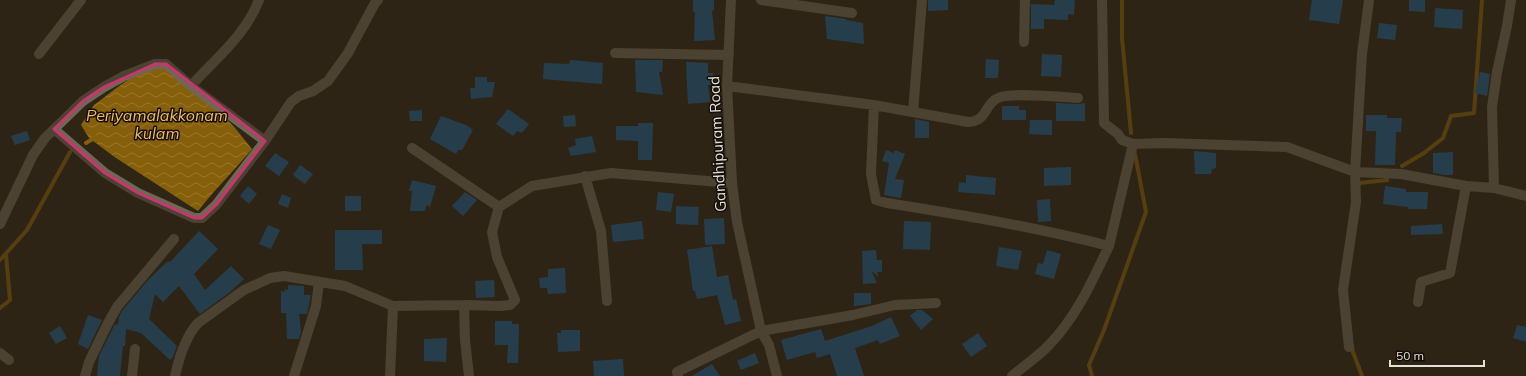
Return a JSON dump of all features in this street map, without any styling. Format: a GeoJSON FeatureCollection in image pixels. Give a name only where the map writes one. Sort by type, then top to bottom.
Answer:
{"type":"FeatureCollection","features":[{"type":"Feature","properties":{"kind":"street"},"geometry":{"type":"LineString","coordinates":[[39,54],[81,0]]}},
{"type":"Feature","properties":{"kind":"street"},"geometry":{"type":"LineString","coordinates":[[191,86],[222,56],[240,35],[251,18],[259,0]]}},
{"type":"Feature","properties":{"kind":"street"},"geometry":{"type":"LineString","coordinates":[[54,129],[105,173],[138,193],[194,218],[202,218],[216,206],[265,141],[291,102],[299,96],[313,91],[328,82],[348,53],[378,0]]}},
{"type":"Feature","properties":{"kind":"street","name":"Gandhipuram Road"},"geometry":{"type":"LineString","coordinates":[[731,0],[727,86],[732,183],[737,222],[761,331],[769,345],[777,376]]}},
{"type":"Feature","properties":{"kind":"street"},"geometry":{"type":"LineString","coordinates":[[761,0],[852,13]]}},
{"type":"Feature","properties":{"kind":"street"},"geometry":{"type":"LineString","coordinates":[[913,112],[922,0]]}},
{"type":"Feature","properties":{"kind":"street"},"geometry":{"type":"LineString","coordinates":[[1024,42],[1025,0]]}},
{"type":"Feature","properties":{"kind":"street"},"geometry":{"type":"LineString","coordinates":[[1102,0],[1104,123],[1118,134],[1122,140],[1133,144],[1165,143],[1287,147],[1355,172],[1400,174],[1466,186],[1494,188],[1526,196]]}},
{"type":"Feature","properties":{"kind":"street"},"geometry":{"type":"LineString","coordinates":[[1349,347],[1343,290],[1356,202],[1355,172],[1362,54],[1369,0]]}},
{"type":"Feature","properties":{"kind":"street"},"geometry":{"type":"LineString","coordinates":[[1494,188],[1492,108],[1497,72],[1511,0]]}},
{"type":"Feature","properties":{"kind":"street"},"geometry":{"type":"LineString","coordinates":[[615,53],[728,55]]}},
{"type":"Feature","properties":{"kind":"street"},"geometry":{"type":"LineString","coordinates":[[1,220],[33,155],[45,138],[83,101],[124,76],[155,64],[166,64],[191,86],[265,141]]}},
{"type":"Feature","properties":{"kind":"street"},"geometry":{"type":"LineString","coordinates":[[727,86],[874,105],[968,122],[982,118],[992,102],[998,98],[1010,95],[1078,98]]}},
{"type":"Feature","properties":{"kind":"street"},"geometry":{"type":"LineString","coordinates":[[874,105],[871,174],[876,200],[982,218],[1109,246]]}},
{"type":"Feature","properties":{"kind":"street"},"geometry":{"type":"LineString","coordinates":[[1012,376],[1050,344],[1074,314],[1092,283],[1109,246],[1133,144]]}},
{"type":"Feature","properties":{"kind":"street"},"geometry":{"type":"LineString","coordinates":[[412,148],[499,207]]}},
{"type":"Feature","properties":{"kind":"street"},"geometry":{"type":"LineString","coordinates":[[174,376],[184,346],[193,328],[244,290],[270,278],[284,276],[345,286],[393,306],[510,305],[515,300],[497,257],[492,232],[499,207],[532,186],[585,176],[611,173],[732,183]]}},
{"type":"Feature","properties":{"kind":"street"},"geometry":{"type":"LineString","coordinates":[[585,176],[601,231],[607,301]]}},
{"type":"Feature","properties":{"kind":"street"},"geometry":{"type":"LineString","coordinates":[[1418,302],[1421,282],[1450,273],[1466,186]]}},
{"type":"Feature","properties":{"kind":"street"},"geometry":{"type":"LineString","coordinates":[[85,376],[89,362],[117,307],[174,239]]}},
{"type":"Feature","properties":{"kind":"street"},"geometry":{"type":"LineString","coordinates":[[294,376],[316,306],[318,282]]}},
{"type":"Feature","properties":{"kind":"street"},"geometry":{"type":"LineString","coordinates":[[678,376],[677,372],[761,331],[853,315],[895,305],[936,303]]}},
{"type":"Feature","properties":{"kind":"street"},"geometry":{"type":"LineString","coordinates":[[464,305],[468,376]]}},
{"type":"Feature","properties":{"kind":"street"},"geometry":{"type":"LineString","coordinates":[[390,376],[393,306]]}},
{"type":"Feature","properties":{"kind":"street"},"geometry":{"type":"LineString","coordinates":[[132,376],[135,349]]}},
{"type":"Feature","properties":{"kind":"street"},"geometry":{"type":"LineString","coordinates":[[0,353],[9,360]]}},
{"type":"Feature","properties":{"kind":"highlighted area"},"geometry":{"type":"Polygon","coordinates":[[[155,64],[166,64],[265,141],[216,205],[202,218],[194,218],[138,193],[105,173],[54,129],[83,101],[104,87],[155,64]]]}},
{"type":"Feature","properties":{"kind":"water","name":"Periyamalakkonam kulam"},"geometry":{"type":"Polygon","coordinates":[[[163,66],[215,107],[252,149],[198,211],[116,158],[89,138],[81,125],[94,105],[115,89],[136,74],[163,66]]]}},
{"type":"Feature","properties":{"kind":"building"},"geometry":{"type":"Polygon","coordinates":[[[693,0],[714,0],[714,10],[712,11],[715,40],[694,41],[695,12],[693,12],[693,0]]]}},
{"type":"Feature","properties":{"kind":"building"},"geometry":{"type":"Polygon","coordinates":[[[928,0],[948,0],[948,10],[928,11],[928,0]]]}},
{"type":"Feature","properties":{"kind":"building"},"geometry":{"type":"Polygon","coordinates":[[[1055,0],[1075,0],[1074,15],[1068,14],[1068,20],[1044,19],[1044,29],[1031,29],[1031,4],[1054,5],[1055,0]]]}},
{"type":"Feature","properties":{"kind":"building"},"geometry":{"type":"Polygon","coordinates":[[[1312,0],[1343,0],[1339,24],[1309,20],[1312,0]]]}},
{"type":"Feature","properties":{"kind":"building"},"geometry":{"type":"Polygon","coordinates":[[[1409,0],[1425,0],[1425,12],[1409,11],[1409,0]]]}},
{"type":"Feature","properties":{"kind":"building"},"geometry":{"type":"Polygon","coordinates":[[[1435,8],[1463,10],[1462,29],[1434,27],[1435,8]]]}},
{"type":"Feature","properties":{"kind":"building"},"geometry":{"type":"Polygon","coordinates":[[[825,16],[863,23],[864,44],[827,39],[825,16]]]}},
{"type":"Feature","properties":{"kind":"building"},"geometry":{"type":"Polygon","coordinates":[[[1379,23],[1397,25],[1395,40],[1377,38],[1379,23]]]}},
{"type":"Feature","properties":{"kind":"building"},"geometry":{"type":"Polygon","coordinates":[[[1042,54],[1062,55],[1061,77],[1041,76],[1042,54]]]}},
{"type":"Feature","properties":{"kind":"building"},"geometry":{"type":"Polygon","coordinates":[[[986,59],[999,60],[998,78],[985,78],[986,59]]]}},
{"type":"Feature","properties":{"kind":"building"},"geometry":{"type":"Polygon","coordinates":[[[570,60],[603,63],[602,84],[543,79],[544,63],[569,64],[570,60]]]}},
{"type":"Feature","properties":{"kind":"building"},"geometry":{"type":"Polygon","coordinates":[[[635,60],[663,60],[662,72],[659,72],[663,95],[636,92],[635,60]]]}},
{"type":"Feature","properties":{"kind":"building"},"geometry":{"type":"Polygon","coordinates":[[[686,62],[708,63],[708,73],[713,73],[716,85],[708,85],[710,102],[688,104],[686,62]]]}},
{"type":"Feature","properties":{"kind":"building"},"geometry":{"type":"Polygon","coordinates":[[[1480,72],[1490,74],[1487,96],[1475,93],[1480,72]]]}},
{"type":"Feature","properties":{"kind":"building"},"geometry":{"type":"Polygon","coordinates":[[[475,77],[487,77],[487,82],[495,82],[492,97],[471,99],[470,88],[475,88],[475,77]]]}},
{"type":"Feature","properties":{"kind":"building"},"geometry":{"type":"Polygon","coordinates":[[[1056,103],[1085,103],[1085,121],[1056,121],[1056,103]]]}},
{"type":"Feature","properties":{"kind":"building"},"geometry":{"type":"Polygon","coordinates":[[[1002,106],[1019,106],[1019,110],[1026,110],[1026,120],[1002,120],[1002,106]]]}},
{"type":"Feature","properties":{"kind":"building"},"geometry":{"type":"Polygon","coordinates":[[[508,109],[529,124],[522,133],[517,131],[513,136],[496,124],[508,109]]]}},
{"type":"Feature","properties":{"kind":"building"},"geometry":{"type":"Polygon","coordinates":[[[422,110],[422,121],[410,121],[409,111],[422,110]]]}},
{"type":"Feature","properties":{"kind":"building"},"geometry":{"type":"Polygon","coordinates":[[[575,115],[576,126],[564,127],[563,116],[575,115]]]}},
{"type":"Feature","properties":{"kind":"building"},"geometry":{"type":"Polygon","coordinates":[[[1366,115],[1387,115],[1387,118],[1402,118],[1401,132],[1396,132],[1395,165],[1375,165],[1376,131],[1366,131],[1366,115]]]}},
{"type":"Feature","properties":{"kind":"building"},"geometry":{"type":"Polygon","coordinates":[[[441,116],[466,125],[473,130],[462,150],[458,150],[456,154],[430,139],[441,116]]]}},
{"type":"Feature","properties":{"kind":"building"},"geometry":{"type":"Polygon","coordinates":[[[915,119],[929,122],[929,138],[915,138],[915,119]]]}},
{"type":"Feature","properties":{"kind":"building"},"geometry":{"type":"Polygon","coordinates":[[[1030,120],[1052,120],[1052,135],[1029,134],[1030,120]]]}},
{"type":"Feature","properties":{"kind":"building"},"geometry":{"type":"Polygon","coordinates":[[[638,123],[653,123],[652,160],[638,160],[638,141],[616,140],[616,126],[638,126],[638,123]]]}},
{"type":"Feature","properties":{"kind":"building"},"geometry":{"type":"Polygon","coordinates":[[[27,131],[30,140],[15,145],[11,136],[27,131]]]}},
{"type":"Feature","properties":{"kind":"building"},"geometry":{"type":"Polygon","coordinates":[[[592,136],[596,152],[571,156],[568,148],[576,145],[575,139],[592,136]]]}},
{"type":"Feature","properties":{"kind":"building"},"geometry":{"type":"Polygon","coordinates":[[[886,150],[894,153],[895,150],[905,154],[895,179],[904,180],[901,198],[884,195],[889,163],[882,161],[886,150]]]}},
{"type":"Feature","properties":{"kind":"building"},"geometry":{"type":"Polygon","coordinates":[[[1194,151],[1216,153],[1216,168],[1212,169],[1211,174],[1195,174],[1194,151]]]}},
{"type":"Feature","properties":{"kind":"building"},"geometry":{"type":"Polygon","coordinates":[[[1453,152],[1453,175],[1433,173],[1433,153],[1453,152]]]}},
{"type":"Feature","properties":{"kind":"building"},"geometry":{"type":"Polygon","coordinates":[[[275,153],[289,162],[279,176],[265,166],[275,153]]]}},
{"type":"Feature","properties":{"kind":"building"},"geometry":{"type":"Polygon","coordinates":[[[300,165],[313,174],[305,184],[293,175],[300,165]]]}},
{"type":"Feature","properties":{"kind":"building"},"geometry":{"type":"Polygon","coordinates":[[[1071,167],[1071,185],[1044,186],[1044,168],[1071,167]]]}},
{"type":"Feature","properties":{"kind":"building"},"geometry":{"type":"Polygon","coordinates":[[[966,175],[996,178],[995,195],[958,192],[959,182],[966,183],[966,175]]]}},
{"type":"Feature","properties":{"kind":"building"},"geometry":{"type":"Polygon","coordinates":[[[412,180],[436,186],[430,207],[426,205],[425,211],[410,211],[412,191],[409,191],[412,180]]]}},
{"type":"Feature","properties":{"kind":"building"},"geometry":{"type":"Polygon","coordinates":[[[248,186],[257,194],[249,204],[240,196],[248,186]]]}},
{"type":"Feature","properties":{"kind":"building"},"geometry":{"type":"Polygon","coordinates":[[[1385,186],[1406,189],[1406,192],[1428,192],[1427,209],[1408,209],[1408,207],[1383,204],[1385,186]]]}},
{"type":"Feature","properties":{"kind":"building"},"geometry":{"type":"Polygon","coordinates":[[[465,192],[477,200],[463,216],[452,206],[465,192]]]}},
{"type":"Feature","properties":{"kind":"building"},"geometry":{"type":"Polygon","coordinates":[[[658,192],[674,194],[671,212],[656,210],[658,192]]]}},
{"type":"Feature","properties":{"kind":"building"},"geometry":{"type":"Polygon","coordinates":[[[282,194],[291,198],[288,208],[278,204],[282,194]]]}},
{"type":"Feature","properties":{"kind":"building"},"geometry":{"type":"Polygon","coordinates":[[[345,196],[361,196],[361,211],[345,211],[345,196]]]}},
{"type":"Feature","properties":{"kind":"building"},"geometry":{"type":"Polygon","coordinates":[[[1050,199],[1051,221],[1038,222],[1037,200],[1050,199]]]}},
{"type":"Feature","properties":{"kind":"building"},"geometry":{"type":"Polygon","coordinates":[[[676,206],[699,207],[698,225],[676,224],[676,206]]]}},
{"type":"Feature","properties":{"kind":"building"},"geometry":{"type":"Polygon","coordinates":[[[724,218],[725,244],[705,245],[704,219],[724,218]]]}},
{"type":"Feature","properties":{"kind":"building"},"geometry":{"type":"Polygon","coordinates":[[[642,221],[644,239],[613,242],[611,225],[642,221]]]}},
{"type":"Feature","properties":{"kind":"building"},"geometry":{"type":"Polygon","coordinates":[[[904,221],[931,222],[930,250],[903,249],[904,221]]]}},
{"type":"Feature","properties":{"kind":"building"},"geometry":{"type":"Polygon","coordinates":[[[1442,224],[1443,234],[1411,235],[1411,226],[1442,224]]]}},
{"type":"Feature","properties":{"kind":"building"},"geometry":{"type":"Polygon","coordinates":[[[268,225],[280,230],[271,249],[259,244],[268,225]]]}},
{"type":"Feature","properties":{"kind":"building"},"geometry":{"type":"Polygon","coordinates":[[[335,230],[382,230],[382,244],[362,244],[363,270],[335,270],[335,230]]]}},
{"type":"Feature","properties":{"kind":"building"},"geometry":{"type":"Polygon","coordinates":[[[199,231],[218,249],[194,274],[205,290],[231,266],[244,279],[230,292],[200,314],[179,286],[163,302],[155,294],[149,319],[177,346],[173,357],[170,360],[141,333],[126,329],[120,376],[97,376],[99,356],[115,324],[118,325],[119,317],[122,311],[148,280],[168,261],[170,262],[199,231]]]}},
{"type":"Feature","properties":{"kind":"building"},"geometry":{"type":"Polygon","coordinates":[[[712,246],[717,277],[728,275],[733,300],[736,299],[741,321],[725,325],[717,295],[697,299],[695,291],[693,291],[687,250],[712,246]]]}},
{"type":"Feature","properties":{"kind":"building"},"geometry":{"type":"Polygon","coordinates":[[[999,247],[1022,251],[1018,270],[996,266],[999,247]]]}},
{"type":"Feature","properties":{"kind":"building"},"geometry":{"type":"Polygon","coordinates":[[[876,250],[877,260],[882,260],[882,272],[877,272],[878,277],[871,270],[877,283],[863,284],[862,251],[876,250]]]}},
{"type":"Feature","properties":{"kind":"building"},"geometry":{"type":"Polygon","coordinates":[[[1047,250],[1061,254],[1054,279],[1035,274],[1038,263],[1043,264],[1047,250]]]}},
{"type":"Feature","properties":{"kind":"building"},"geometry":{"type":"Polygon","coordinates":[[[565,268],[566,293],[548,294],[547,288],[540,288],[539,278],[548,277],[548,269],[565,268]]]}},
{"type":"Feature","properties":{"kind":"building"},"geometry":{"type":"Polygon","coordinates":[[[494,280],[495,297],[476,298],[475,281],[494,280]]]}},
{"type":"Feature","properties":{"kind":"building"},"geometry":{"type":"Polygon","coordinates":[[[288,285],[304,286],[304,295],[311,295],[307,314],[299,314],[301,331],[299,339],[287,339],[286,313],[281,313],[281,291],[285,292],[284,289],[288,290],[288,285]]]}},
{"type":"Feature","properties":{"kind":"building"},"geometry":{"type":"Polygon","coordinates":[[[854,293],[871,293],[871,304],[854,306],[854,293]]]}},
{"type":"Feature","properties":{"kind":"building"},"geometry":{"type":"Polygon","coordinates":[[[917,310],[922,310],[933,319],[921,330],[910,316],[917,310]]]}},
{"type":"Feature","properties":{"kind":"building"},"geometry":{"type":"Polygon","coordinates":[[[88,315],[102,320],[88,349],[78,344],[88,315]]]}},
{"type":"Feature","properties":{"kind":"building"},"geometry":{"type":"Polygon","coordinates":[[[891,317],[900,336],[880,344],[878,340],[855,348],[864,376],[837,376],[830,354],[817,358],[815,352],[787,360],[781,340],[821,329],[825,341],[872,326],[891,317]]]}},
{"type":"Feature","properties":{"kind":"building"},"geometry":{"type":"Polygon","coordinates":[[[495,321],[512,321],[512,324],[519,324],[518,363],[507,363],[508,345],[495,345],[495,321]]]}},
{"type":"Feature","properties":{"kind":"building"},"geometry":{"type":"Polygon","coordinates":[[[1517,325],[1526,327],[1526,342],[1513,338],[1517,325]]]}},
{"type":"Feature","properties":{"kind":"building"},"geometry":{"type":"Polygon","coordinates":[[[60,326],[67,338],[56,344],[49,333],[60,326]]]}},
{"type":"Feature","properties":{"kind":"building"},"geometry":{"type":"Polygon","coordinates":[[[561,330],[580,330],[580,351],[558,352],[557,333],[561,333],[561,330]]]}},
{"type":"Feature","properties":{"kind":"building"},"geometry":{"type":"Polygon","coordinates":[[[978,333],[987,346],[971,357],[962,344],[978,333]]]}},
{"type":"Feature","properties":{"kind":"building"},"geometry":{"type":"Polygon","coordinates":[[[447,338],[446,362],[424,361],[424,339],[447,338]]]}},
{"type":"Feature","properties":{"kind":"building"},"geometry":{"type":"Polygon","coordinates":[[[755,353],[759,363],[741,370],[737,361],[755,353]]]}},
{"type":"Feature","properties":{"kind":"building"},"geometry":{"type":"Polygon","coordinates":[[[623,359],[624,376],[594,376],[593,361],[623,359]]]}},
{"type":"Feature","properties":{"kind":"building"},"geometry":{"type":"Polygon","coordinates":[[[712,364],[720,376],[692,376],[712,364]]]}},
{"type":"Feature","properties":{"kind":"waterway"},"geometry":{"type":"LineString","coordinates":[[1122,0],[1122,38],[1131,133]]}},
{"type":"Feature","properties":{"kind":"waterway"},"geometry":{"type":"LineString","coordinates":[[1402,166],[1424,153],[1443,138],[1451,116],[1474,113],[1482,0]]}},
{"type":"Feature","properties":{"kind":"waterway"},"geometry":{"type":"LineString","coordinates":[[86,143],[96,137]]}},
{"type":"Feature","properties":{"kind":"waterway"},"geometry":{"type":"LineString","coordinates":[[0,260],[27,230],[70,152]]}},
{"type":"Feature","properties":{"kind":"waterway"},"geometry":{"type":"LineString","coordinates":[[1092,376],[1089,365],[1104,330],[1146,212],[1135,154]]}},
{"type":"Feature","properties":{"kind":"waterway"},"geometry":{"type":"LineString","coordinates":[[1358,187],[1359,183],[1387,180]]}},
{"type":"Feature","properties":{"kind":"waterway"},"geometry":{"type":"LineString","coordinates":[[0,308],[10,300],[6,255]]}},
{"type":"Feature","properties":{"kind":"waterway"},"geometry":{"type":"LineString","coordinates":[[1352,346],[1362,376]]}}]}
